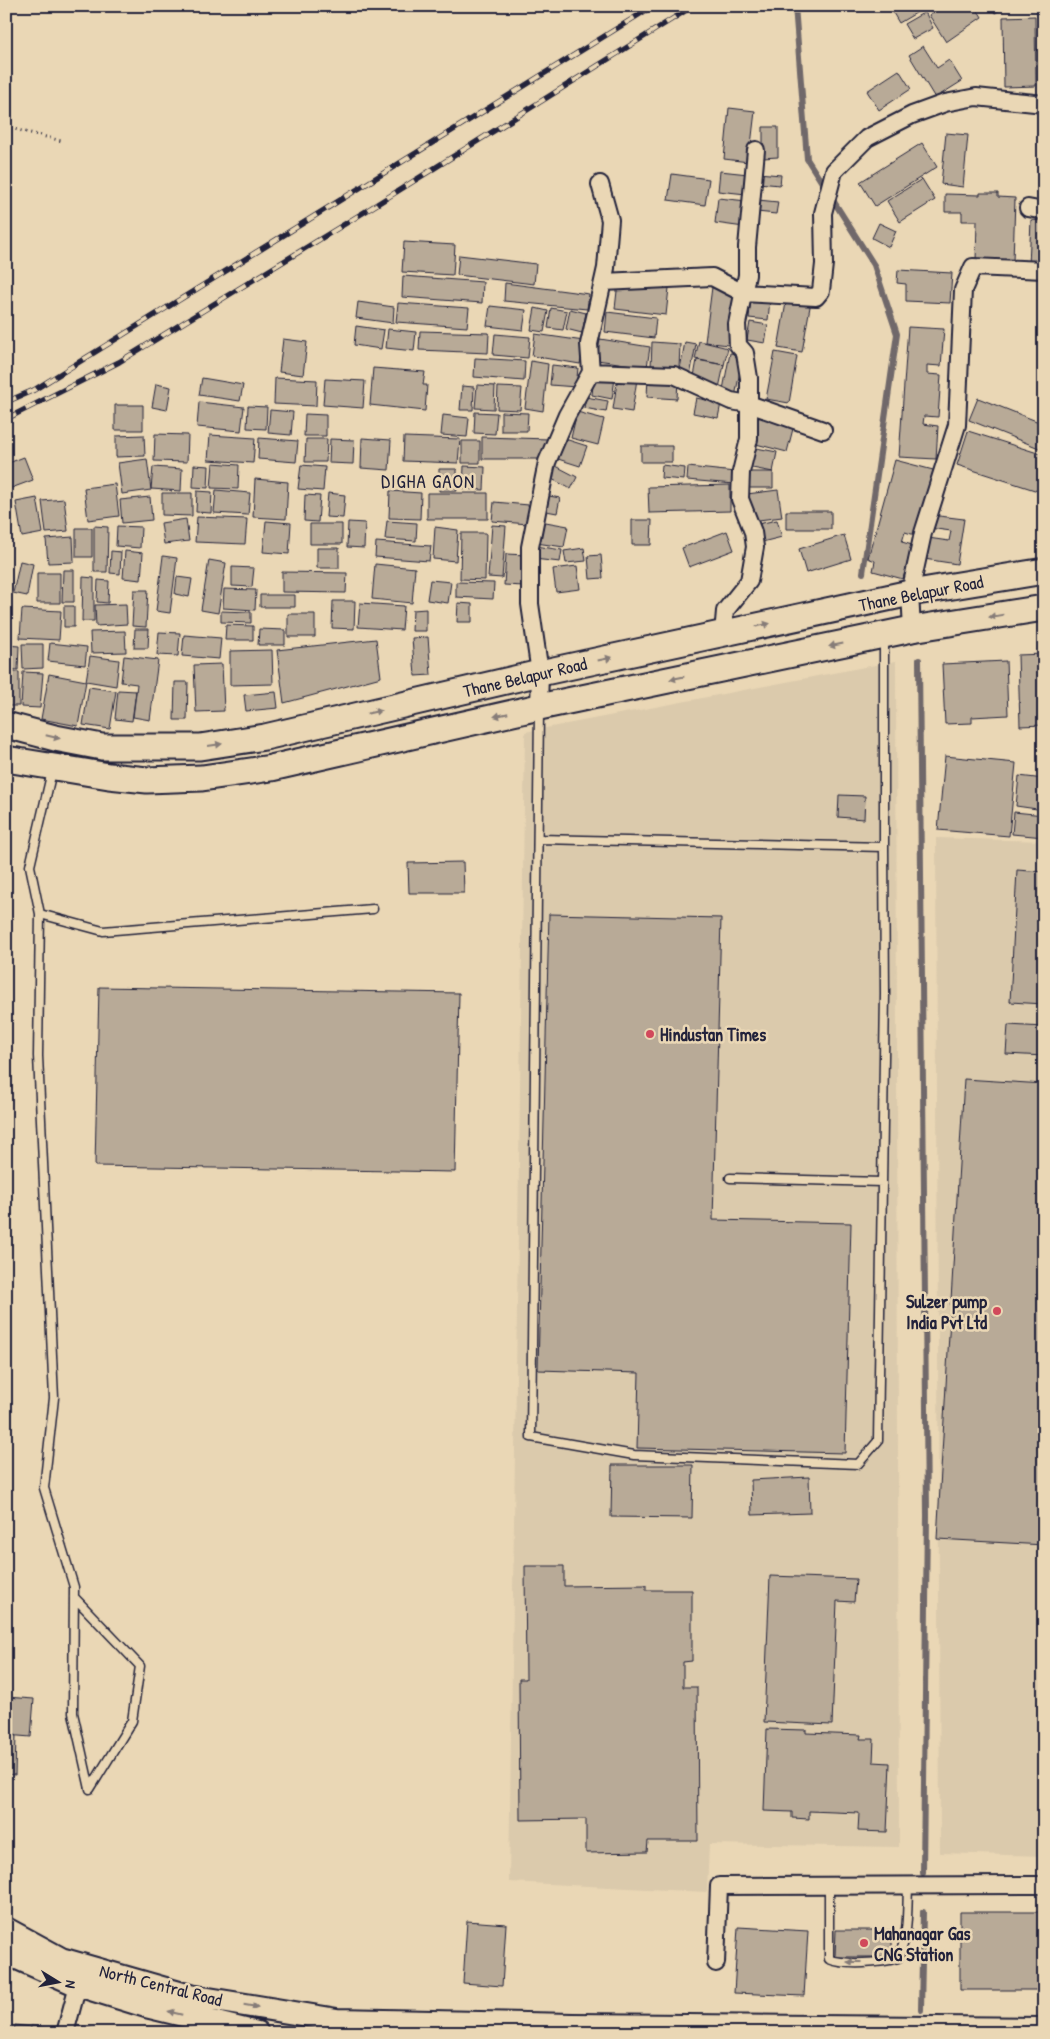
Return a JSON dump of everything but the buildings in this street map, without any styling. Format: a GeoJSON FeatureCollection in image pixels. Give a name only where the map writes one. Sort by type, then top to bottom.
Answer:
{"type":"FeatureCollection","features":[{"type":"Feature","properties":{"kind":"main road","name":"Thane Belapur Road"},"geometry":{"type":"LineString","coordinates":[[6,724],[55,738],[102,747],[200,747],[265,737],[540,673],[910,594],[1044,571]]}},
{"type":"Feature","properties":{"kind":"main road","name":"Thane Belapur Road"},"geometry":{"type":"LineString","coordinates":[[6,759],[109,776],[147,780],[202,778],[271,768],[539,707],[912,629],[1044,608]]}},
{"type":"Feature","properties":{"kind":"main road","name":"North Central Road"},"geometry":{"type":"LineString","coordinates":[[6,1929],[61,1958],[190,1996],[337,2020],[971,2031],[1044,2030]]}},
{"type":"Feature","properties":{"kind":"main road","name":"North Central Road"},"geometry":{"type":"LineString","coordinates":[[6,1953],[78,1985],[146,2006],[248,2032]]}},
{"type":"Feature","properties":{"kind":"street"},"geometry":{"type":"LineString","coordinates":[[603,282],[712,276],[743,293],[816,297],[821,291],[824,264],[825,204],[834,171],[867,138],[921,112],[945,103],[976,97],[1044,104]]}},
{"type":"Feature","properties":{"kind":"street"},"geometry":{"type":"LineString","coordinates":[[723,634],[725,611],[749,581],[755,547],[753,532],[740,499],[742,472],[749,439],[749,378],[745,352],[738,345],[737,324],[747,276],[747,247],[756,150]]}},
{"type":"Feature","properties":{"kind":"street"},"geometry":{"type":"LineString","coordinates":[[539,707],[540,673],[530,604],[530,547],[547,462],[567,415],[590,372],[589,344],[606,268],[610,220],[600,184]]}},
{"type":"Feature","properties":{"kind":"street"},"geometry":{"type":"LineString","coordinates":[[912,629],[910,594],[923,533],[957,425],[963,290],[973,267],[1044,270]]}},
{"type":"Feature","properties":{"kind":"street"},"geometry":{"type":"LineString","coordinates":[[590,372],[674,374],[732,401],[749,404],[823,430]]}},
{"type":"Feature","properties":{"kind":"street"},"geometry":{"type":"LineString","coordinates":[[716,1963],[719,1886],[1044,1885]]}},
{"type":"Feature","properties":{"kind":"street"},"geometry":{"type":"LineString","coordinates":[[65,2033],[78,1985]]}},
{"type":"Feature","properties":{"kind":"lane"},"geometry":{"type":"LineString","coordinates":[[539,707],[532,1437],[634,1455],[858,1464],[878,1441],[885,994],[884,636]]}},
{"type":"Feature","properties":{"kind":"lane"},"geometry":{"type":"LineString","coordinates":[[53,767],[30,866],[40,914],[38,1056],[54,1398],[44,1488],[74,1587],[72,1713],[90,1789],[132,1721],[140,1666],[74,1597]]}},
{"type":"Feature","properties":{"kind":"lane"},"geometry":{"type":"LineString","coordinates":[[539,839],[884,847]]}},
{"type":"Feature","properties":{"kind":"lane"},"geometry":{"type":"LineString","coordinates":[[40,914],[103,931],[373,909]]}},
{"type":"Feature","properties":{"kind":"lane"},"geometry":{"type":"LineString","coordinates":[[730,1178],[882,1182]]}},
{"type":"Feature","properties":{"kind":"lane"},"geometry":{"type":"LineString","coordinates":[[829,1886],[829,1959],[857,1962],[888,1961],[898,1958],[904,1948],[908,1885]]}},
{"type":"Feature","properties":{"kind":"path"},"geometry":{"type":"LineString","coordinates":[[6,127],[62,141]]}},
{"type":"Feature","properties":{"kind":"shaded area","name":"Hindustan Times"},"geometry":{"type":"Polygon","coordinates":[[[896,661],[899,1847],[709,1844],[707,1892],[509,1882],[525,732],[896,661]]]}},
{"type":"Feature","properties":{"kind":"shaded area"},"geometry":{"type":"Polygon","coordinates":[[[936,838],[1044,841],[1044,1856],[940,1853],[936,838]]]}},
{"type":"Feature","properties":{"kind":"waterway"},"geometry":{"type":"LineString","coordinates":[[795,6],[807,159],[874,265],[897,334],[863,573]]}},
{"type":"Feature","properties":{"kind":"waterway"},"geometry":{"type":"LineString","coordinates":[[919,660],[927,1515],[923,1873]]}},
{"type":"Feature","properties":{"kind":"waterway"},"geometry":{"type":"LineString","coordinates":[[921,2010],[923,1912]]}},
{"type":"Feature","properties":{"kind":"railway"},"geometry":{"type":"LineString","coordinates":[[6,402],[34,390],[653,6]]}},
{"type":"Feature","properties":{"kind":"railway"},"geometry":{"type":"LineString","coordinates":[[6,419],[119,362],[366,211],[693,6]]}},
{"type":"Feature","properties":{"kind":"place","name":"Hindustan Times"},"geometry":{"type":"Point","coordinates":[650,1034]}},
{"type":"Feature","properties":{"kind":"place","name":"Sulzer pump India Pvt Ltd"},"geometry":{"type":"Point","coordinates":[997,1311]}},
{"type":"Feature","properties":{"kind":"place","name":"Mahanagar Gas CNG Station"},"geometry":{"type":"Point","coordinates":[864,1943]}},
{"type":"Feature","properties":{"kind":"district","name":"DIGHA GAON"},"geometry":{"type":"Point","coordinates":[428,481]}}]}
